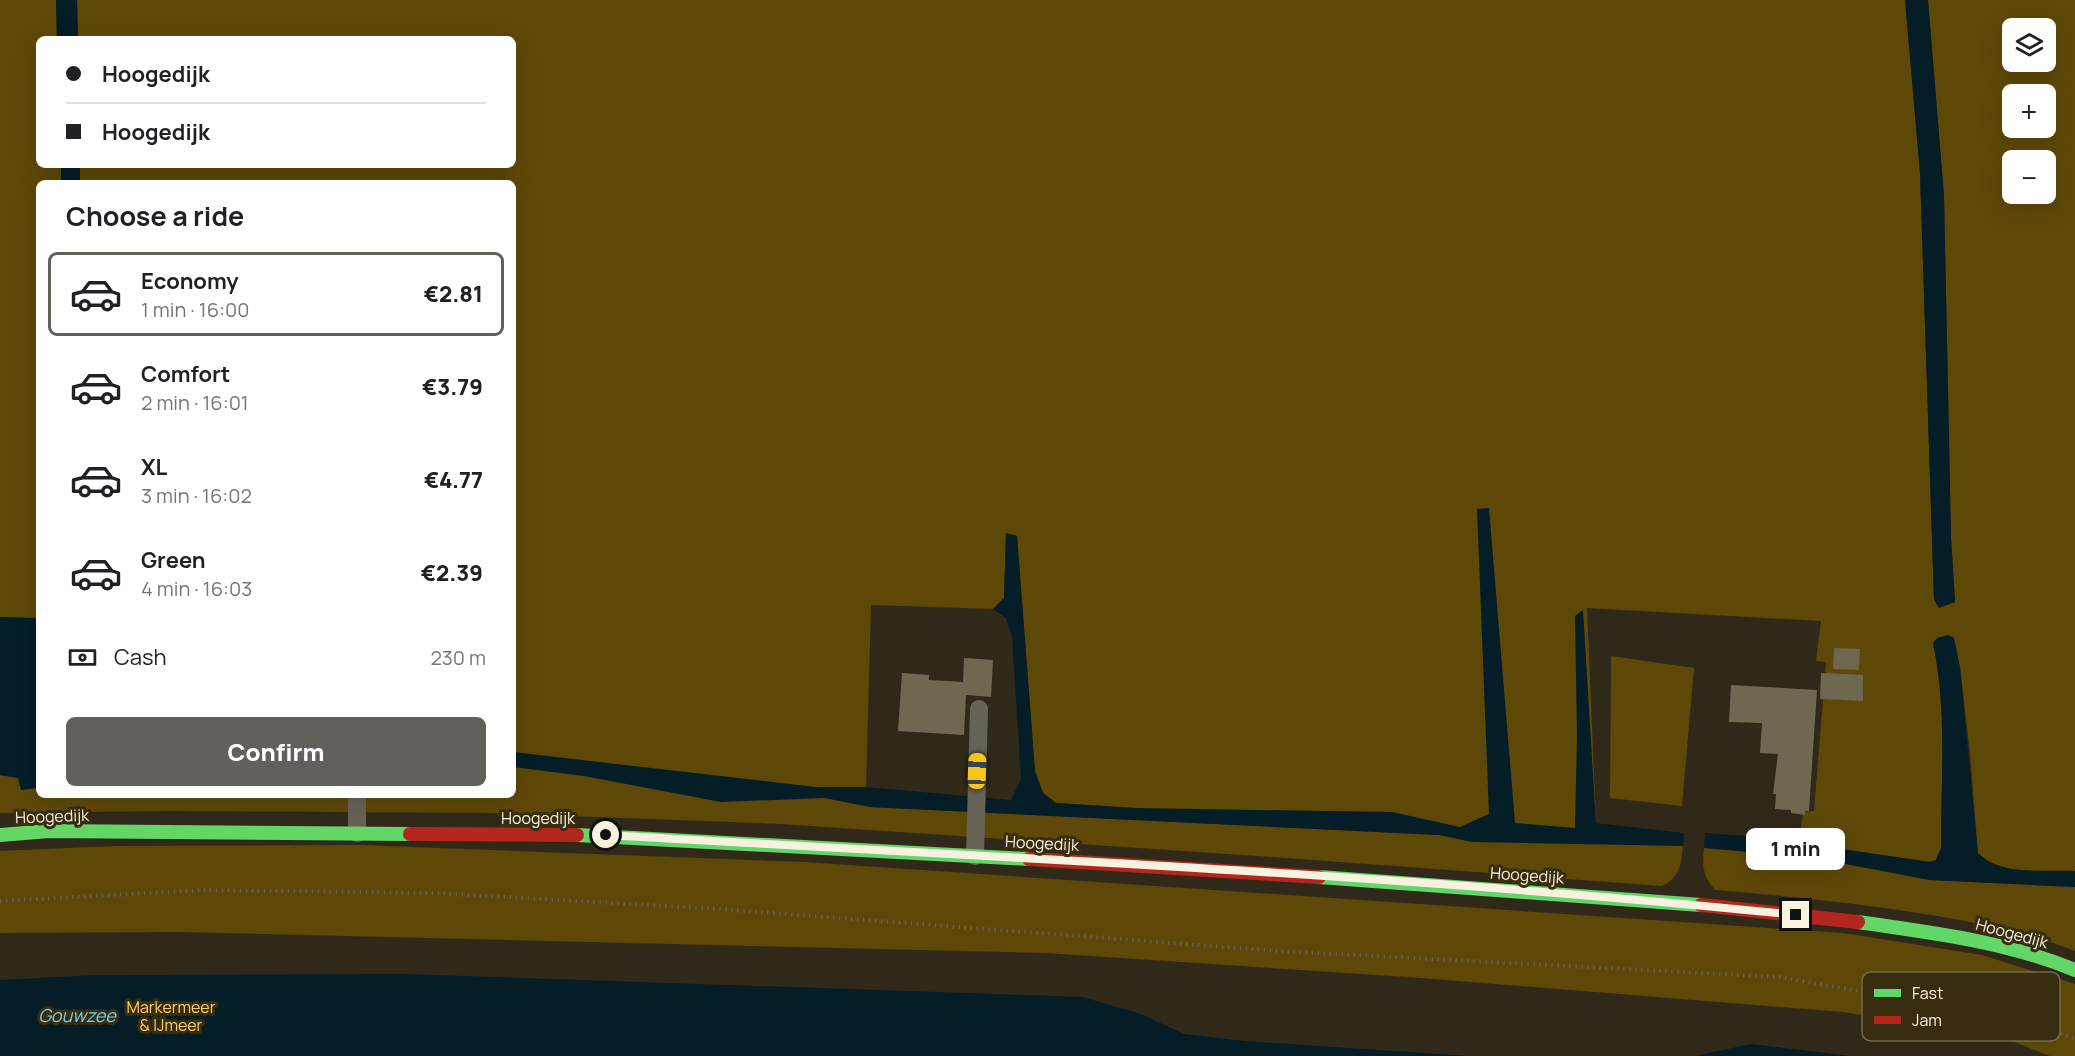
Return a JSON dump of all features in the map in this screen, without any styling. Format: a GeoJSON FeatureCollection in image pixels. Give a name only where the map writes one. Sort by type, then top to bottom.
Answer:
{"type":"FeatureCollection","features":[{"type":"Feature","properties":{"kind":"street","name":"Hoogedijk"},"geometry":{"type":"LineString","coordinates":[[0,835],[49,831],[606,835],[1190,868],[1704,905],[1891,926],[1978,940],[2046,958],[2075,970]]}},
{"type":"Feature","properties":{"kind":"lane"},"geometry":{"type":"LineString","coordinates":[[975,855],[979,709]]}},
{"type":"Feature","properties":{"kind":"lane"},"geometry":{"type":"LineString","coordinates":[[357,798],[357,833]]}},
{"type":"Feature","properties":{"kind":"path"},"geometry":{"type":"LineString","coordinates":[[0,901],[205,890],[434,893],[730,910],[1280,951],[1779,977],[1862,992]]}},
{"type":"Feature","properties":{"kind":"path"},"geometry":{"type":"LineString","coordinates":[[2060,1033],[2075,1039]]}},
{"type":"Feature","properties":{"kind":"shaded area"},"geometry":{"type":"Polygon","coordinates":[[[0,0],[56,0],[57,36],[36,36],[36,168],[61,168],[61,180],[36,180],[36,665],[0,659],[0,0]]]}},
{"type":"Feature","properties":{"kind":"shaded area"},"geometry":{"type":"Polygon","coordinates":[[[77,0],[1905,0],[1920,173],[1934,600],[1955,601],[1951,537],[1944,196],[1928,0],[2075,0],[2075,871],[2011,869],[1988,861],[1978,853],[1960,667],[1953,638],[1948,635],[1933,643],[1941,693],[1941,848],[1936,860],[1930,862],[1799,843],[1803,812],[1814,811],[1826,662],[1816,661],[1821,621],[1587,608],[1596,823],[1683,837],[1678,872],[1662,886],[781,824],[490,813],[171,811],[0,813],[0,775],[36,781],[36,798],[516,798],[516,180],[80,180],[80,168],[516,168],[516,36],[78,36],[77,0]],[[1006,534],[1004,598],[993,609],[871,605],[866,787],[870,807],[1438,835],[1458,827],[1056,803],[1043,793],[1035,771],[1017,536],[1006,534]]]}},
{"type":"Feature","properties":{"kind":"shaded area"},"geometry":{"type":"Polygon","coordinates":[[[1611,656],[1694,668],[1682,806],[1610,798],[1611,656]]]}},
{"type":"Feature","properties":{"kind":"shaded area"},"geometry":{"type":"Polygon","coordinates":[[[360,845],[804,862],[1843,933],[1982,955],[2037,972],[1862,972],[1862,1015],[1421,978],[1045,953],[180,932],[0,933],[0,851],[115,846],[360,845]]]}},
{"type":"Feature","properties":{"kind":"shaded area"},"geometry":{"type":"Polygon","coordinates":[[[1704,848],[1809,857],[1930,880],[2075,887],[2075,951],[2018,933],[1960,920],[1838,902],[1715,890],[1704,871],[1704,848]]]}},
{"type":"Feature","properties":{"kind":"shaded area"},"geometry":{"type":"Polygon","coordinates":[[[2060,979],[2075,984],[2075,1056],[2050,1056],[2012,1041],[2060,1041],[2060,979]]]}},
{"type":"Feature","properties":{"kind":"water"},"geometry":{"type":"Polygon","coordinates":[[[56,0],[77,0],[78,36],[57,36],[56,0]]]}},
{"type":"Feature","properties":{"kind":"water"},"geometry":{"type":"Polygon","coordinates":[[[1905,0],[1928,0],[1944,196],[1951,537],[1955,602],[1939,608],[1934,600],[1920,173],[1905,0]]]}},
{"type":"Feature","properties":{"kind":"water"},"geometry":{"type":"Polygon","coordinates":[[[61,168],[80,168],[80,180],[61,180],[61,168]]]}},
{"type":"Feature","properties":{"kind":"water"},"geometry":{"type":"Polygon","coordinates":[[[1489,508],[1515,823],[1575,828],[1577,735],[1575,616],[1583,610],[1596,823],[1684,833],[1683,846],[1472,842],[1439,835],[870,807],[824,798],[721,802],[584,776],[516,767],[516,752],[815,787],[866,787],[1011,800],[1021,779],[1012,636],[1006,618],[993,609],[1004,598],[1006,533],[1017,536],[1035,771],[1043,793],[1056,803],[1134,808],[1392,812],[1460,827],[1489,814],[1477,509],[1489,508]]]}},
{"type":"Feature","properties":{"kind":"water"},"geometry":{"type":"Polygon","coordinates":[[[0,617],[36,618],[36,788],[21,790],[18,778],[0,775],[0,617]]]}},
{"type":"Feature","properties":{"kind":"water"},"geometry":{"type":"Polygon","coordinates":[[[1948,635],[1954,638],[1960,667],[1978,853],[1998,866],[2011,869],[2075,871],[2075,887],[1930,880],[1809,857],[1704,848],[1705,833],[1759,837],[1930,862],[1936,860],[1941,848],[1942,719],[1933,643],[1937,638],[1948,635]]]}},
{"type":"Feature","properties":{"kind":"water","name":"Gouwzee"},"geometry":{"type":"Polygon","coordinates":[[[405,974],[1083,997],[1141,1014],[1184,1034],[1244,1041],[1469,1056],[0,1056],[0,980],[95,975],[405,974]]]}},
{"type":"Feature","properties":{"kind":"water"},"geometry":{"type":"Polygon","coordinates":[[[1751,1044],[1851,1056],[1695,1056],[1751,1044]]]}},
{"type":"Feature","properties":{"kind":"building"},"geometry":{"type":"Polygon","coordinates":[[[1834,648],[1860,649],[1859,670],[1833,669],[1834,648]]]}},
{"type":"Feature","properties":{"kind":"building"},"geometry":{"type":"Polygon","coordinates":[[[964,658],[993,660],[991,697],[966,695],[964,735],[898,731],[902,673],[929,675],[929,680],[963,682],[964,658]]]}},
{"type":"Feature","properties":{"kind":"building"},"geometry":{"type":"Polygon","coordinates":[[[1821,673],[1863,675],[1863,701],[1820,699],[1821,673]]]}},
{"type":"Feature","properties":{"kind":"building"},"geometry":{"type":"Polygon","coordinates":[[[1731,685],[1817,690],[1809,811],[1805,811],[1805,815],[1791,813],[1791,810],[1775,809],[1776,794],[1773,794],[1778,754],[1760,753],[1762,723],[1729,722],[1731,685]]]}},
{"type":"Feature","properties":{"kind":"traffic: fast"},"geometry":{"type":"LineString","coordinates":[[0,835],[49,831],[410,834]]}},
{"type":"Feature","properties":{"kind":"traffic: fast"},"geometry":{"type":"LineString","coordinates":[[577,835],[1029,859]]}},
{"type":"Feature","properties":{"kind":"traffic: fast"},"geometry":{"type":"LineString","coordinates":[[1319,877],[1701,905]]}},
{"type":"Feature","properties":{"kind":"traffic: fast"},"geometry":{"type":"LineString","coordinates":[[1858,922],[1941,934],[1995,945],[2075,970]]}},
{"type":"Feature","properties":{"kind":"traffic: jam"},"geometry":{"type":"LineString","coordinates":[[410,834],[577,835]]}},
{"type":"Feature","properties":{"kind":"traffic: jam"},"geometry":{"type":"LineString","coordinates":[[1029,859],[1319,877]]}},
{"type":"Feature","properties":{"kind":"traffic: jam"},"geometry":{"type":"LineString","coordinates":[[1701,905],[1858,922]]}},
{"type":"Feature","properties":{"kind":"route"},"geometry":{"type":"LineString","coordinates":[[606,835],[1178,867],[1693,904],[1796,915]]}},
{"type":"Feature","properties":{"kind":"park label","name":"Markermeer & IJmeer"},"geometry":{"type":"Point","coordinates":[171,1016]}}]}
